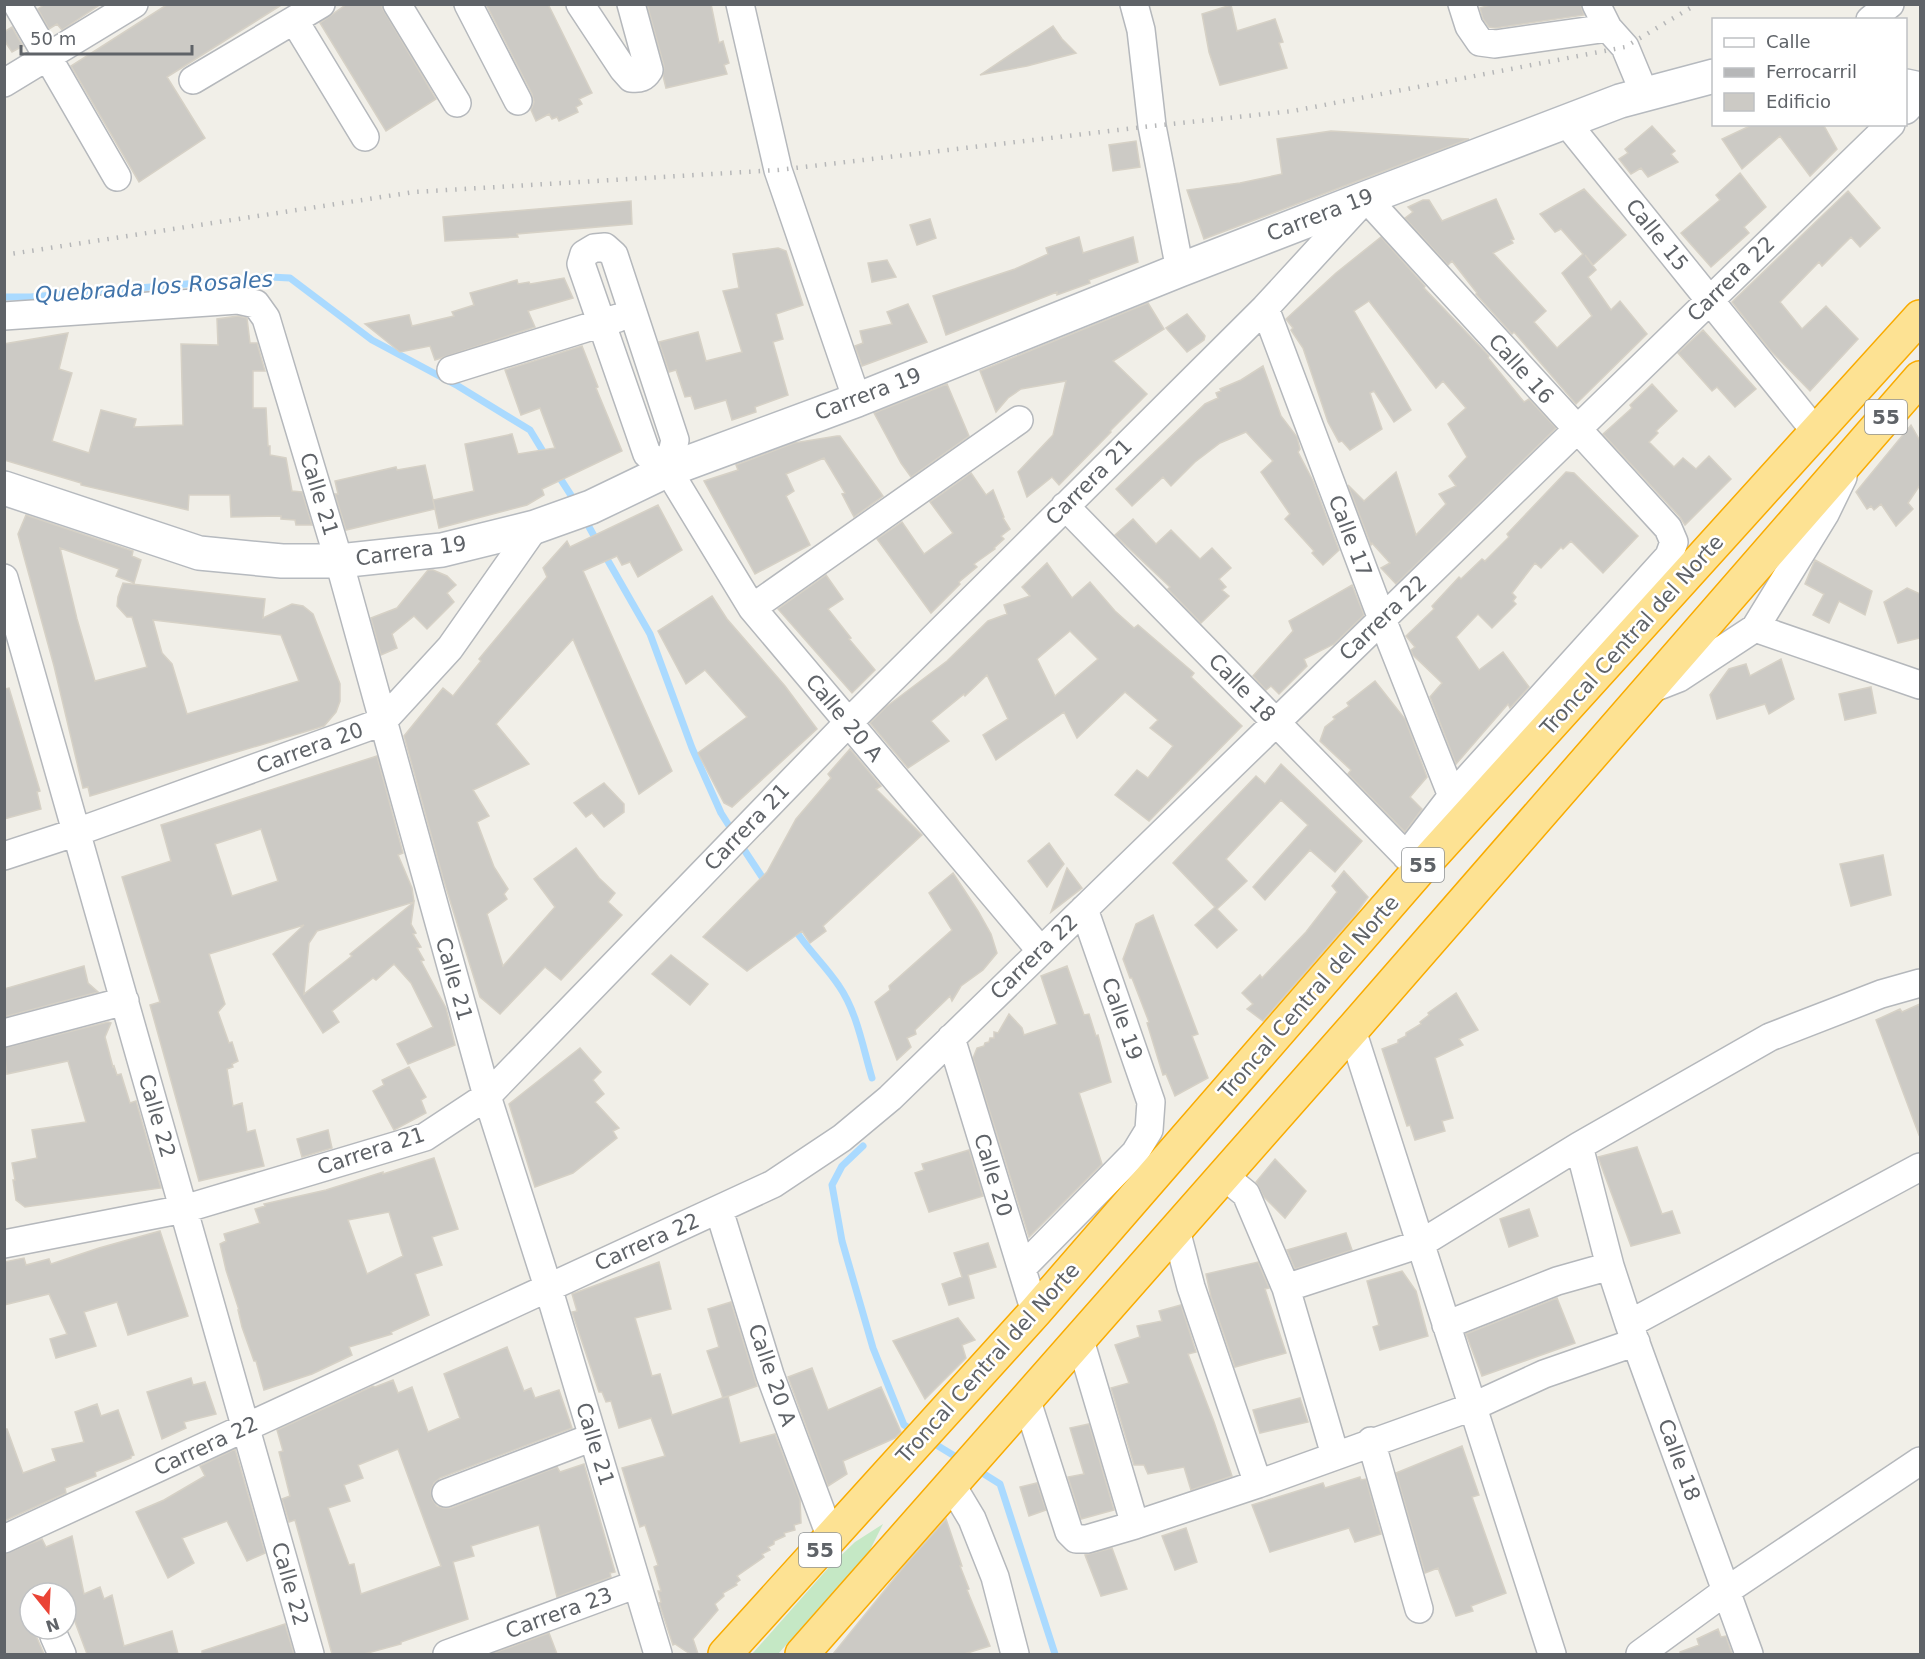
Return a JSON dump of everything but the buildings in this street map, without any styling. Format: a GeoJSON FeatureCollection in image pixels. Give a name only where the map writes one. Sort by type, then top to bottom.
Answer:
{"type":"FeatureCollection","features":[{"type":"Feature","properties":{"kind":"highway","name":"Troncal Central del Norte"},"geometry":{"type":"LineString","coordinates":[[725,1654],[1035,1312],[1412,863],[1816,432],[1920,317]]}},
{"type":"Feature","properties":{"kind":"highway","name":"55"},"geometry":{"type":"LineString","coordinates":[[802,1654],[1651,689],[1920,378]]}},
{"type":"Feature","properties":{"kind":"street"},"geometry":{"type":"LineString","coordinates":[[17,4],[117,177]]}},
{"type":"Feature","properties":{"kind":"street"},"geometry":{"type":"LineString","coordinates":[[4,83],[134,4]]}},
{"type":"Feature","properties":{"kind":"street"},"geometry":{"type":"LineString","coordinates":[[193,80],[321,4]]}},
{"type":"Feature","properties":{"kind":"street"},"geometry":{"type":"LineString","coordinates":[[397,4],[457,103]]}},
{"type":"Feature","properties":{"kind":"street"},"geometry":{"type":"LineString","coordinates":[[468,4],[518,102]]}},
{"type":"Feature","properties":{"kind":"street"},"geometry":{"type":"LineString","coordinates":[[580,4],[623,69],[631,78],[639,79],[645,77],[648,70],[631,4]]}},
{"type":"Feature","properties":{"kind":"street"},"geometry":{"type":"LineString","coordinates":[[740,4],[778,170],[857,400]]}},
{"type":"Feature","properties":{"kind":"street"},"geometry":{"type":"LineString","coordinates":[[1134,4],[1141,30],[1152,126],[1180,270]]}},
{"type":"Feature","properties":{"kind":"street"},"geometry":{"type":"LineString","coordinates":[[1462,4],[1469,26],[1480,42],[1495,44],[1602,16],[1625,47],[1645,94]]}},
{"type":"Feature","properties":{"kind":"street"},"geometry":{"type":"LineString","coordinates":[[1872,18],[1890,4]]}},
{"type":"Feature","properties":{"kind":"street"},"geometry":{"type":"LineString","coordinates":[[294,20],[365,137]]}},
{"type":"Feature","properties":{"kind":"street","name":"Carrera 19"},"geometry":{"type":"LineString","coordinates":[[4,488],[199,553],[282,561],[339,561],[442,550],[542,525],[591,507],[668,470],[857,400],[1366,198],[1620,101],[1712,76]]}},
{"type":"Feature","properties":{"kind":"street"},"geometry":{"type":"LineString","coordinates":[[1907,108],[1920,95]]}},
{"type":"Feature","properties":{"kind":"street","name":"Calle 15"},"geometry":{"type":"LineString","coordinates":[[1566,122],[1816,432]]}},
{"type":"Feature","properties":{"kind":"street","name":"Carrera 22"},"geometry":{"type":"LineString","coordinates":[[4,1539],[719,1210],[773,1184],[842,1138],[890,1098],[1889,126]]}},
{"type":"Feature","properties":{"kind":"street","name":"Carrera 21"},"geometry":{"type":"LineString","coordinates":[[4,1244],[184,1209],[425,1137],[487,1096],[848,723],[1265,308],[1366,198]]}},
{"type":"Feature","properties":{"kind":"street","name":"Calle 16"},"geometry":{"type":"LineString","coordinates":[[1366,198],[1668,528],[1674,542],[1669,556],[1452,796]]}},
{"type":"Feature","properties":{"kind":"street","name":"Calle 20 A"},"geometry":{"type":"LineString","coordinates":[[668,470],[675,440],[614,255],[605,247],[594,248],[584,254],[581,264],[647,454],[668,470],[752,608],[1041,951]]}},
{"type":"Feature","properties":{"kind":"street","name":"Calle 21"},"geometry":{"type":"LineString","coordinates":[[4,316],[238,300],[255,304],[266,318],[339,561],[487,1096],[548,1287],[658,1654]]}},
{"type":"Feature","properties":{"kind":"street","name":"Calle 17"},"geometry":{"type":"LineString","coordinates":[[1265,308],[1382,619],[1452,796]]}},
{"type":"Feature","properties":{"kind":"street"},"geometry":{"type":"LineString","coordinates":[[451,370],[633,314]]}},
{"type":"Feature","properties":{"kind":"street"},"geometry":{"type":"LineString","coordinates":[[752,608],[1019,420]]}},
{"type":"Feature","properties":{"kind":"street"},"geometry":{"type":"LineString","coordinates":[[1651,689],[1679,678],[1755,628],[1825,514],[1852,457]]}},
{"type":"Feature","properties":{"kind":"street","name":"Calle 18"},"geometry":{"type":"LineString","coordinates":[[1065,506],[1412,863]]}},
{"type":"Feature","properties":{"kind":"street","name":"Carrera 20"},"geometry":{"type":"LineString","coordinates":[[4,856],[382,722],[450,648],[542,525]]}},
{"type":"Feature","properties":{"kind":"street","name":"Calle 22"},"geometry":{"type":"LineString","coordinates":[[4,578],[310,1654]]}},
{"type":"Feature","properties":{"kind":"street"},"geometry":{"type":"LineString","coordinates":[[1755,628],[1920,685]]}},
{"type":"Feature","properties":{"kind":"street"},"geometry":{"type":"LineString","coordinates":[[1412,863],[1452,796]]}},
{"type":"Feature","properties":{"kind":"street","name":"Calle 19"},"geometry":{"type":"LineString","coordinates":[[1022,1268],[1135,1154],[1149,1130],[1151,1102],[1083,909]]}},
{"type":"Feature","properties":{"kind":"street"},"geometry":{"type":"LineString","coordinates":[[1286,1288],[1420,1244],[1579,1146],[1770,1037],[1881,994],[1920,983]]}},
{"type":"Feature","properties":{"kind":"street"},"geometry":{"type":"LineString","coordinates":[[4,1033],[125,1001]]}},
{"type":"Feature","properties":{"kind":"street"},"geometry":{"type":"LineString","coordinates":[[1352,1030],[1552,1654]]}},
{"type":"Feature","properties":{"kind":"street","name":"Calle 20"},"geometry":{"type":"LineString","coordinates":[[951,1038],[1035,1312]]}},
{"type":"Feature","properties":{"kind":"street","name":"Calle 18"},"geometry":{"type":"LineString","coordinates":[[1579,1146],[1610,1266],[1632,1333],[1749,1654]]}},
{"type":"Feature","properties":{"kind":"street"},"geometry":{"type":"LineString","coordinates":[[1026,1398],[1069,1532],[1076,1539],[1087,1539],[1258,1484],[1472,1407],[1632,1333],[1920,1167]]}},
{"type":"Feature","properties":{"kind":"street"},"geometry":{"type":"LineString","coordinates":[[1224,1176],[1246,1194],[1286,1288],[1335,1455]]}},
{"type":"Feature","properties":{"kind":"street","name":"Calle 20 A"},"geometry":{"type":"LineString","coordinates":[[719,1210],[770,1375],[831,1538]]}},
{"type":"Feature","properties":{"kind":"street"},"geometry":{"type":"LineString","coordinates":[[1176,1230],[1191,1287],[1258,1484]]}},
{"type":"Feature","properties":{"kind":"street"},"geometry":{"type":"LineString","coordinates":[[1446,1325],[1557,1281],[1610,1266]]}},
{"type":"Feature","properties":{"kind":"street"},"geometry":{"type":"LineString","coordinates":[[1080,1340],[1136,1525]]}},
{"type":"Feature","properties":{"kind":"street"},"geometry":{"type":"LineString","coordinates":[[446,1493],[593,1437]]}},
{"type":"Feature","properties":{"kind":"street"},"geometry":{"type":"LineString","coordinates":[[1371,1442],[1419,1609]]}},
{"type":"Feature","properties":{"kind":"street"},"geometry":{"type":"LineString","coordinates":[[1640,1654],[1726,1591],[1920,1461]]}},
{"type":"Feature","properties":{"kind":"street"},"geometry":{"type":"LineString","coordinates":[[961,1473],[972,1519],[995,1577],[1008,1652]]}},
{"type":"Feature","properties":{"kind":"street","name":"Carrera 23"},"geometry":{"type":"LineString","coordinates":[[447,1654],[637,1584]]}},
{"type":"Feature","properties":{"kind":"green space"},"geometry":{"type":"Polygon","coordinates":[[[883,1524],[869,1552],[778,1654],[752,1654],[830,1566],[855,1542],[883,1524]]]}},
{"type":"Feature","properties":{"kind":"waterway","name":"Quebrada los Rosales"},"geometry":{"type":"LineString","coordinates":[[4,297],[30,297],[270,277],[290,278],[372,340],[458,386],[530,430],[547,458]]}},
{"type":"Feature","properties":{"kind":"waterway","name":"Quebrada los Rosales"},"geometry":{"type":"LineString","coordinates":[[556,472],[576,503]]}},
{"type":"Feature","properties":{"kind":"waterway","name":"Quebrada los Rosales"},"geometry":{"type":"LineString","coordinates":[[584,518],[598,543]]}},
{"type":"Feature","properties":{"kind":"waterway","name":"Quebrada los Rosales"},"geometry":{"type":"LineString","coordinates":[[603,552],[650,634],[692,748],[721,813],[733,832]]}},
{"type":"Feature","properties":{"kind":"waterway","name":"Quebrada los Rosales"},"geometry":{"type":"LineString","coordinates":[[739,842],[766,883]]}},
{"type":"Feature","properties":{"kind":"waterway","name":"Quebrada los Rosales"},"geometry":{"type":"LineString","coordinates":[[794,928],[845,996],[859,1031],[872,1078]]}},
{"type":"Feature","properties":{"kind":"waterway","name":"Quebrada los Rosales"},"geometry":{"type":"LineString","coordinates":[[863,1146],[842,1166],[832,1185],[842,1241],[873,1348],[904,1425],[916,1432]]}},
{"type":"Feature","properties":{"kind":"waterway","name":"Quebrada los Rosales"},"geometry":{"type":"LineString","coordinates":[[930,1441],[961,1460]]}},
{"type":"Feature","properties":{"kind":"waterway","name":"Quebrada los Rosales"},"geometry":{"type":"LineString","coordinates":[[976,1469],[1000,1484],[1055,1654]]}},
{"type":"Feature","properties":{"kind":"railway"},"geometry":{"type":"LineString","coordinates":[[4,255],[414,192],[778,170],[1293,111],[1625,47],[1697,4]]}}]}
